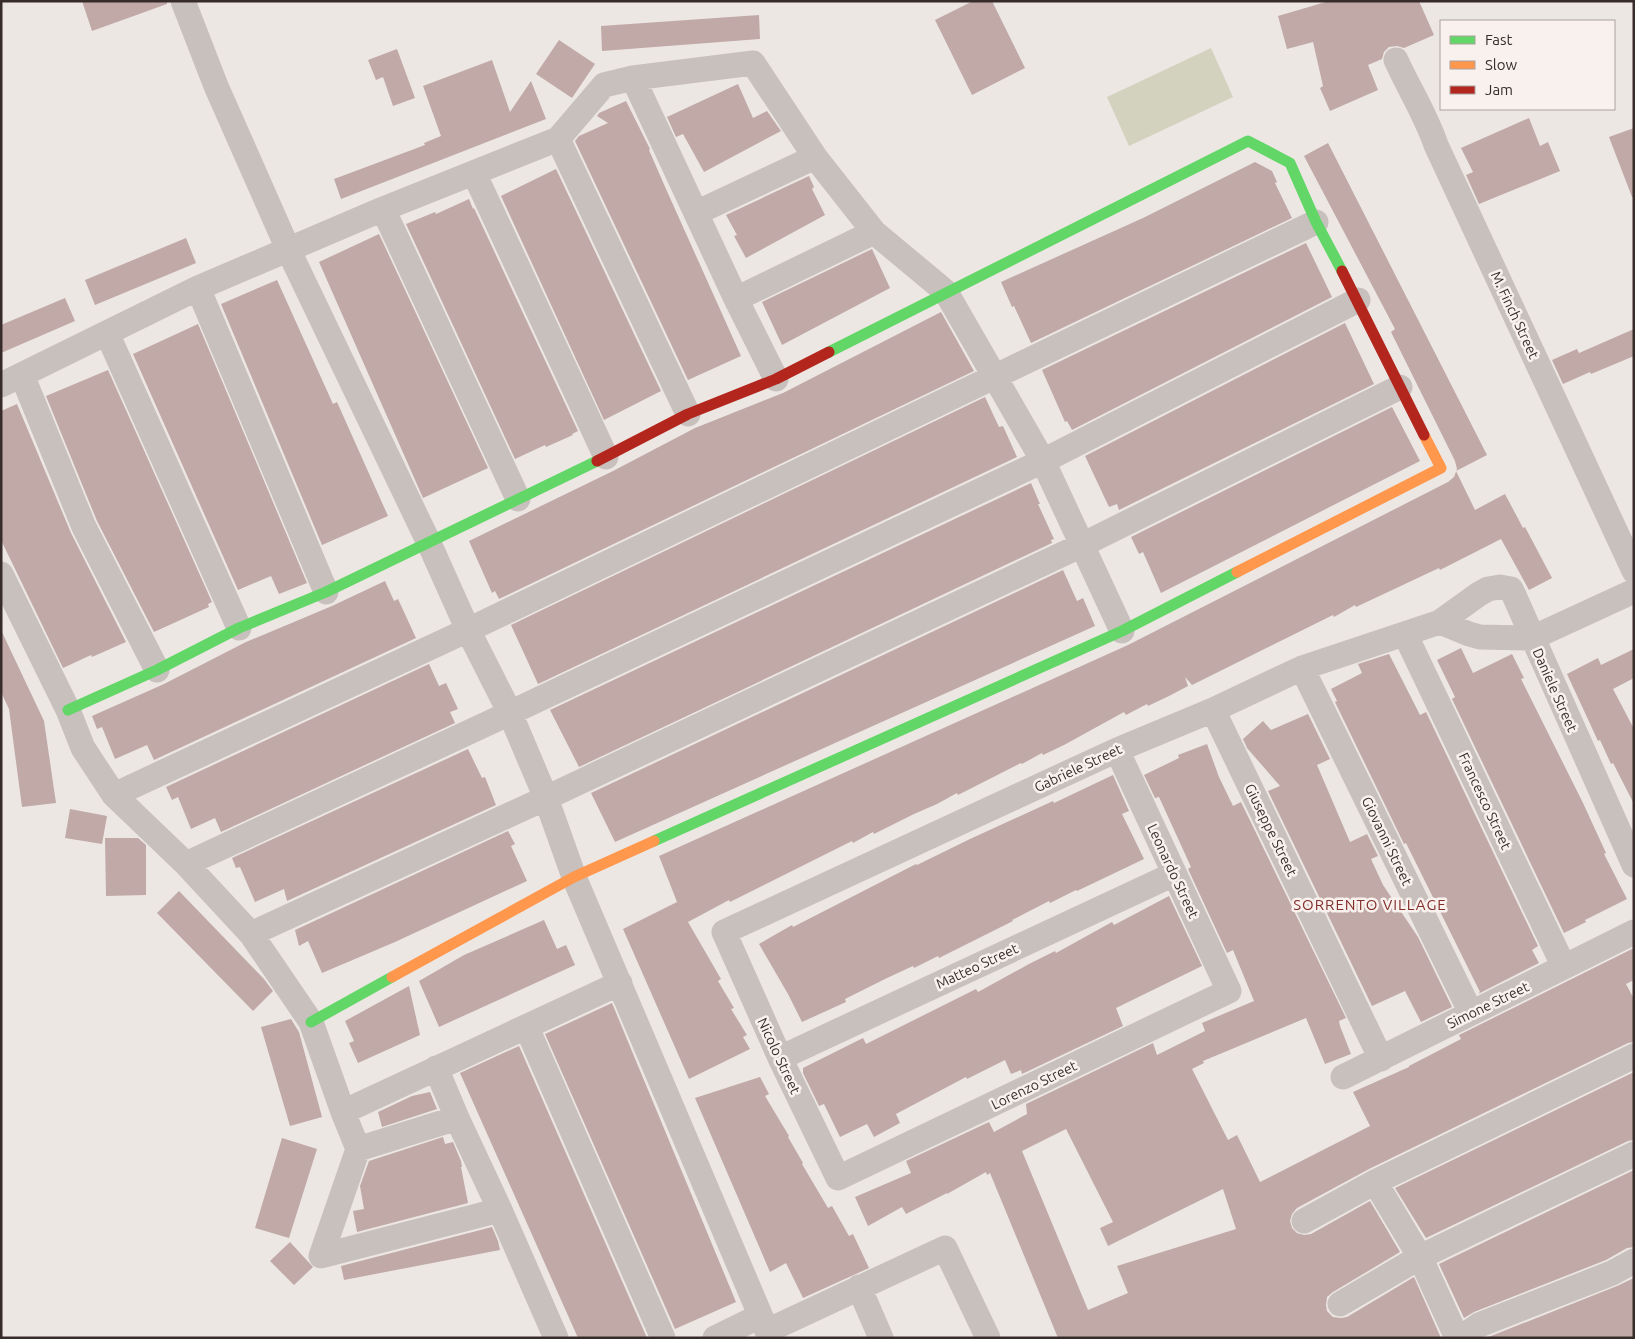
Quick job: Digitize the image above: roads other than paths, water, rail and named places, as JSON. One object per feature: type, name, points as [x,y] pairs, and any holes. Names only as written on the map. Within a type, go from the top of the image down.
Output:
[{"type":"street","points":[[183,1],[216,86],[288,250],[429,543],[468,630],[510,713],[546,798],[574,878],[766,1328]]},
{"type":"street","name":"M. Finch Street","points":[[1396,60],[1428,122],[1436,146],[1634,571]]},
{"type":"street","points":[[157,670],[12,380],[198,288],[383,209],[558,138],[604,85],[633,78],[753,63],[815,157],[874,232],[946,292],[1043,461],[1122,631]]},
{"type":"street","points":[[633,78],[736,299],[776,379]]},
{"type":"street","points":[[558,138],[688,414]]},
{"type":"street","points":[[68,710],[157,670],[239,628],[326,592],[429,543],[606,457],[688,414],[776,379],[1248,141],[1290,163],[1316,222],[1358,300],[1441,468],[1122,631],[574,878],[312,1022]]},
{"type":"street","points":[[696,213],[815,157]]},
{"type":"street","points":[[474,173],[606,457]]},
{"type":"street","points":[[383,209],[518,499]]},
{"type":"street","points":[[114,795],[468,630],[1316,222]]},
{"type":"street","points":[[736,299],[874,232]]},
{"type":"street","points":[[198,288],[326,592]]},
{"type":"street","points":[[186,864],[1043,461],[1358,300]]},
{"type":"street","points":[[106,333],[239,628]]},
{"type":"street","points":[[251,934],[546,798],[1082,545],[1400,387]]},
{"type":"street","points":[[1,574],[68,710],[83,748],[114,795],[186,864],[251,934],[312,1022],[342,1112],[358,1149],[321,1256],[500,1210]]},
{"type":"street","name":"Daniele Street","points":[[1440,622],[1488,589],[1511,589],[1538,635],[1634,865]]},
{"type":"street","points":[[1440,622],[1480,637],[1538,635],[1634,591]]},
{"type":"street","name":"Gabriele Street","points":[[724,932],[1117,750],[1213,710],[1302,668],[1440,622]]},
{"type":"street","name":"Francesco Street","points":[[1406,634],[1564,967]]},
{"type":"street","name":"Giovanni Street","points":[[1302,668],[1471,1013]]},
{"type":"street","name":"Giuseppe Street","points":[[1213,710],[1381,1058]]},
{"type":"street","name":"Leonardo Street","points":[[1117,750],[1229,992]]},
{"type":"street","name":"Matteo Street","points":[[780,1058],[1174,874]]},
{"type":"street","name":"Nicolo Street","points":[[724,932],[780,1058],[838,1178]]},
{"type":"street","name":"Simone Street","points":[[1343,1077],[1634,932]]},
{"type":"street","points":[[342,1112],[527,1028],[620,983]]},
{"type":"street","name":"Lorenzo Street","points":[[838,1178],[1229,992]]},
{"type":"street","points":[[527,1028],[663,1338]]},
{"type":"street","points":[[1304,1221],[1375,1182],[1634,1056]]},
{"type":"street","points":[[436,1068],[556,1338]]},
{"type":"street","points":[[358,1149],[457,1118]]},
{"type":"street","points":[[1340,1304],[1420,1257],[1634,1154]]},
{"type":"street","points":[[1375,1182],[1420,1257],[1458,1338],[1480,1325],[1612,1273],[1634,1261]]},
{"type":"street","points":[[715,1338],[766,1328],[945,1248],[988,1338]]},
{"type":"street","points":[[860,1287],[881,1338]]},
{"type":"district","name":"SORRENTO VILLAGE","points":[[1370,904]]}]
